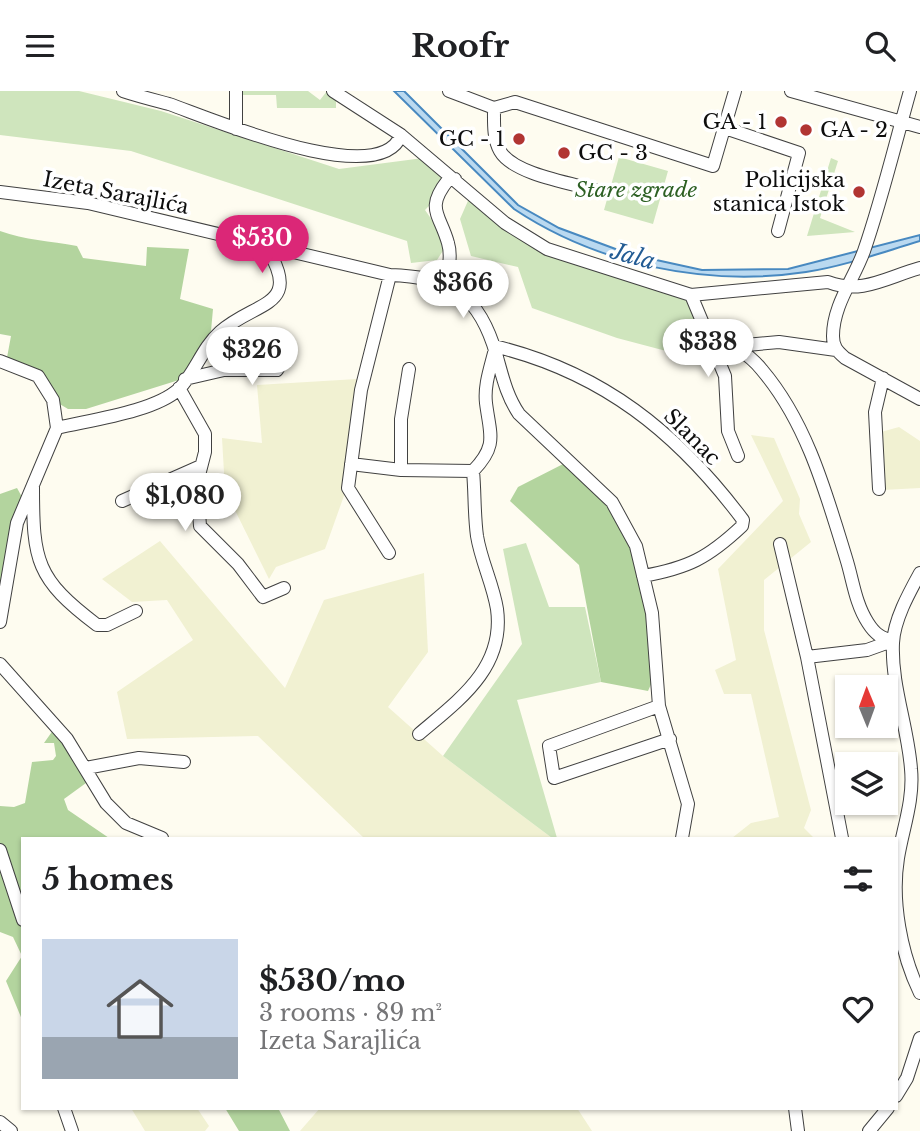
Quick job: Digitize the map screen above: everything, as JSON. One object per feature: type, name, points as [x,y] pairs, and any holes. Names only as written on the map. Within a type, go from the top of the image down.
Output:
[{"type":"street","points":[[123,91],[278,144],[354,155],[387,149],[401,135]]},
{"type":"street","points":[[236,91],[236,129]]},
{"type":"street","points":[[333,91],[401,135],[505,223],[547,249],[691,295],[828,282],[845,289],[863,288],[920,268]]},
{"type":"street","points":[[449,91],[494,108],[515,102],[713,166],[735,91]]},
{"type":"street","points":[[791,91],[920,127]]},
{"type":"street","points":[[835,350],[834,323],[845,289],[856,273],[867,241],[910,91]]},
{"type":"street","points":[[494,108],[494,133],[499,150],[509,162],[595,190]]},
{"type":"street","points":[[726,128],[799,153],[778,232]]},
{"type":"street","points":[[446,283],[450,261],[448,243],[435,214],[435,204],[444,186],[455,179]]},
{"type":"street","name":"Izeta Sarajlića","points":[[0,192],[88,203],[390,275]]},
{"type":"street","points":[[57,428],[161,401],[182,384],[222,330],[268,305],[277,295],[282,286],[280,275],[265,245]]},
{"type":"street","points":[[388,553],[350,495],[351,464],[361,390],[390,275],[423,276],[446,283],[467,296],[475,307],[494,350],[508,397],[519,414],[612,502],[622,515],[636,546],[643,576],[655,633],[659,706],[688,804],[682,837]]},
{"type":"street","name":"Slanac","points":[[691,295],[725,376],[728,431],[738,456]]},
{"type":"street","points":[[705,332],[735,346],[761,368],[784,400],[830,502],[857,601],[869,625],[880,638],[893,641]]},
{"type":"street","points":[[735,346],[779,342],[835,350],[920,399]]},
{"type":"street","points":[[419,734],[471,689],[491,660],[499,635],[496,607],[477,536],[473,471],[487,456],[491,445],[486,390],[494,350]]},
{"type":"street","name":"Slanac","points":[[494,350],[565,369],[624,399],[665,432],[695,462],[743,520],[742,526],[702,560],[675,570],[643,576]]},
{"type":"street","points":[[182,384],[224,370],[277,370],[288,352]]},
{"type":"street","points":[[0,361],[38,376],[54,400],[57,428],[17,523],[0,622]]},
{"type":"street","points":[[401,470],[401,419],[409,369]]},
{"type":"street","points":[[879,489],[875,412],[883,378]]},
{"type":"street","points":[[182,384],[205,434],[205,452],[197,483],[200,526],[238,564],[263,597],[284,588]]},
{"type":"street","points":[[351,464],[401,470],[473,471]]},
{"type":"street","points":[[122,501],[201,466]]},
{"type":"street","points":[[33,483],[33,539],[40,567],[48,579],[97,625],[107,625],[136,611]]},
{"type":"street","points":[[780,544],[807,657],[842,837]]},
{"type":"street","points":[[898,859],[916,772],[893,641],[905,604],[920,573]]},
{"type":"street","points":[[807,657],[867,650],[893,641]]},
{"type":"street","points":[[0,664],[67,739],[106,803],[126,823],[160,837]]},
{"type":"street","points":[[659,706],[549,746],[554,778],[670,739]]},
{"type":"street","points":[[86,768],[139,758],[184,762]]},
{"type":"street","points":[[0,851],[21,914]]},
{"type":"street","points":[[898,901],[901,937],[920,993]]},
{"type":"street","points":[[898,1093],[908,1078],[919,1046]]},
{"type":"street","points":[[65,1110],[72,1131]]},
{"type":"street","points":[[795,1110],[798,1131]]},
{"type":"street","points":[[869,1131],[886,1110]]},
{"type":"street","points":[[0,1122],[11,1131]]},
{"type":"green space","points":[[0,91],[79,91],[161,111],[339,169],[431,157],[455,179],[425,210],[448,243],[437,260],[411,263],[407,241],[131,151],[0,135]]},
{"type":"green space","points":[[239,91],[308,91],[320,100],[327,91],[336,97],[336,108],[277,108],[276,95],[240,95]]},
{"type":"green space","name":"Stare zgrade","points":[[619,157],[668,171],[653,224],[604,210]]},
{"type":"green space","points":[[831,158],[838,161],[820,218],[855,232],[807,236]]},
{"type":"green space","points":[[471,194],[553,254],[694,303],[714,355],[704,361],[617,338],[532,308],[518,267],[471,256],[460,219]]},
{"type":"green space","points":[[0,231],[77,246],[83,258],[146,266],[147,247],[189,249],[180,299],[213,309],[211,331],[179,380],[86,409],[68,409],[53,400],[38,376],[6,363],[11,336],[0,334]]},
{"type":"green space","points":[[357,379],[356,462],[325,549],[276,567],[269,579],[225,490],[222,438],[262,443],[257,385]]},
{"type":"green space","points":[[899,427],[920,441],[920,488],[883,490],[881,432]]},
{"type":"green space","points":[[751,435],[774,438],[800,499],[799,514],[811,542],[764,580],[764,630],[811,810],[804,828],[813,837],[733,837],[751,823],[779,817],[751,694],[724,694],[715,670],[736,660],[718,569],[783,501]]},
{"type":"green space","points":[[569,461],[612,502],[643,576],[652,682],[648,691],[601,682],[579,565],[510,501],[518,487]]},
{"type":"green space","points":[[17,488],[22,497],[0,622],[0,494]]},
{"type":"green space","points":[[160,541],[285,688],[324,600],[424,573],[428,652],[388,707],[443,756],[551,837],[363,837],[258,736],[127,739],[117,692],[193,640],[167,600],[132,602],[102,579]]},
{"type":"green space","points":[[526,543],[549,607],[585,607],[601,682],[517,700],[557,837],[551,837],[443,756],[522,644],[503,549]]},
{"type":"green space","points":[[56,726],[97,787],[86,783],[64,799],[68,810],[108,837],[21,837],[21,954],[13,937],[0,932],[0,806],[14,807],[25,803],[32,762],[53,760],[56,756],[54,743],[44,743]]},
{"type":"green space","points":[[21,958],[21,1017],[6,981]]},
{"type":"green space","points":[[132,1110],[198,1110],[209,1126],[205,1131],[145,1131]]},
{"type":"green space","points":[[226,1110],[279,1110],[290,1131],[239,1131]]},
{"type":"green space","points":[[318,1110],[578,1110],[592,1131],[300,1131]]},
{"type":"water","name":"Jala","points":[[394,91],[404,91],[518,205],[559,228],[629,254],[702,270],[788,269],[920,235],[920,241],[835,266],[768,276],[692,273],[617,257],[581,245],[514,209]]},
{"type":"place","name":"GA - 1","points":[[781,122]]},
{"type":"place","name":"GA - 2","points":[[806,130]]},
{"type":"place","name":"GC - 1","points":[[519,139]]},
{"type":"place","name":"GC - 3","points":[[564,153]]},
{"type":"place","name":"Policijska stanica Istok","points":[[859,192]]}]
